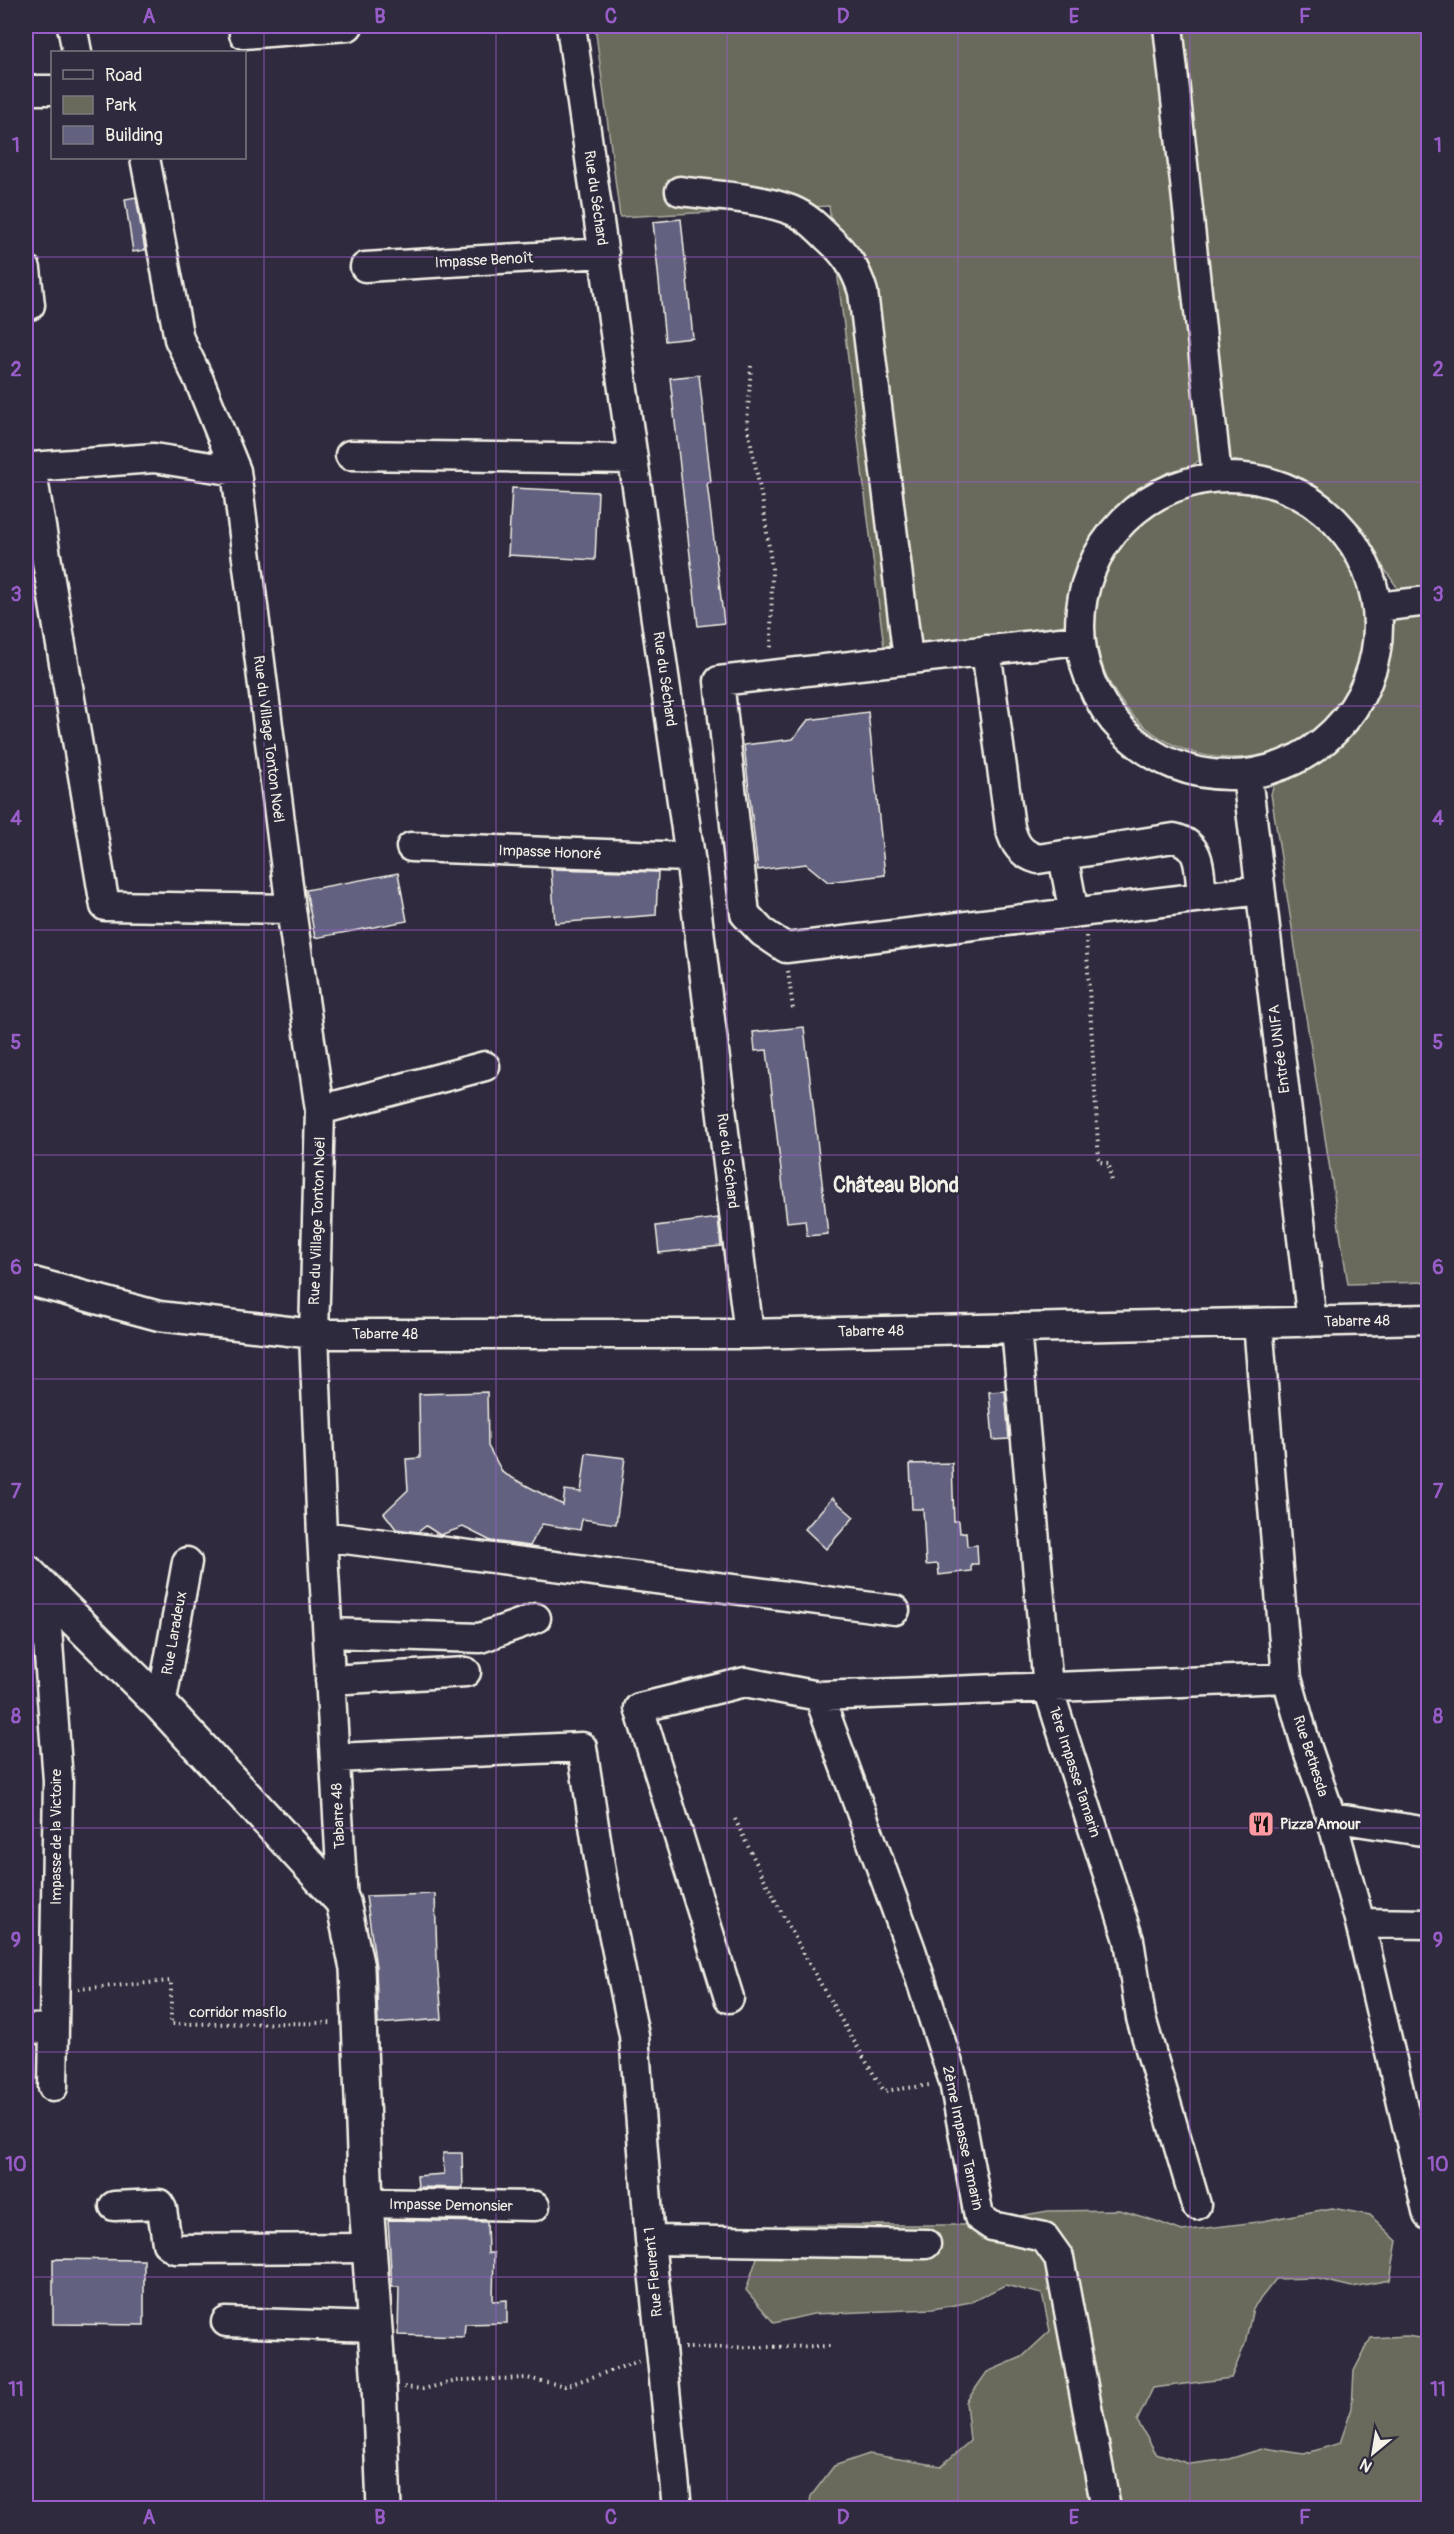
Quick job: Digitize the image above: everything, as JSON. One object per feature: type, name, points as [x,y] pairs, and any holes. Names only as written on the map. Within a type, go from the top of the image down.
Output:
[{"type":"main road","points":[[35,1579],[161,1705],[343,1902],[357,1968],[366,2203],[380,2385],[384,2508]]},
{"type":"street","points":[[72,26],[77,51]]},
{"type":"street","points":[[244,34],[348,26]]},
{"type":"street","name":"Rue du Séchard","points":[[571,26],[690,857],[749,1334]]},
{"type":"street","points":[[1168,26],[1217,476]]},
{"type":"street","points":[[26,90],[51,90]]},
{"type":"street","name":"Rue du Village Tonton Noël","points":[[145,159],[179,339],[199,380],[236,471],[291,909],[320,1110],[314,1334]]},
{"type":"street","points":[[680,191],[764,203],[791,210],[810,221],[846,254],[857,272],[863,292],[908,659]]},
{"type":"street","name":"Impasse Benoît","points":[[365,267],[604,253]]},
{"type":"street","points":[[26,269],[30,305]]},
{"type":"street","points":[[350,455],[633,459]]},
{"type":"street","points":[[236,471],[154,458],[31,467],[105,906],[291,909]]},
{"type":"street","points":[[1217,476],[1262,480],[1305,497],[1340,525],[1365,563],[1378,607],[1377,654],[1361,699],[1332,736],[1293,763],[1247,776],[1199,774],[1154,756],[1116,726],[1091,686],[1078,640],[1081,592],[1099,548],[1130,512],[1170,487],[1217,476]]},
{"type":"street","points":[[1378,607],[1428,601]]},
{"type":"street","points":[[1078,640],[719,681],[745,914],[762,932],[786,948],[1260,890]]},
{"type":"street","points":[[986,650],[1013,839],[1020,850],[1038,859],[1174,838],[1185,840],[1196,853],[1202,897]]},
{"type":"street","name":"Entrée UNIFA","points":[[1247,776],[1312,1322]]},
{"type":"street","name":"Impasse Honoré","points":[[411,847],[690,857]]},
{"type":"street","points":[[1063,856],[1080,912]]},
{"type":"street","points":[[320,1110],[485,1066]]},
{"type":"street","name":"Tabarre 48","points":[[26,1280],[159,1316],[314,1334],[749,1334],[1428,1319]]},
{"type":"street","name":"Rue Bethesda","points":[[1258,1323],[1287,1678],[1306,1745],[1331,1817],[1360,1923],[1428,2215]]},
{"type":"street","name":"1ère Impasse Tamarin","points":[[1016,1328],[1048,1688],[1129,1940],[1141,2018],[1196,2205]]},
{"type":"street","name":"Tabarre 48","points":[[314,1334],[322,1536],[343,1902]]},
{"type":"street","points":[[322,1536],[895,1611]]},
{"type":"street","name":"Rue Laradeux","points":[[161,1705],[186,1562]]},
{"type":"street","name":"Impasse de la Victoire","points":[[35,1579],[58,1781],[54,1991],[39,2029],[53,2087]]},
{"type":"street","points":[[328,1633],[480,1638],[536,1618]]},
{"type":"street","points":[[330,1680],[466,1672]]},
{"type":"street","points":[[729,1998],[639,1708],[745,1682],[819,1696],[1287,1678]]},
{"type":"street","name":"2ème Impasse Tamarin","points":[[819,1696],[911,1950],[954,2082],[979,2217],[992,2226],[1044,2237],[1059,2258],[1106,2508]]},
{"type":"street","name":"Rue Fleurent 1","points":[[335,1758],[582,1747],[602,1878],[634,2035],[650,2240],[677,2508]]},
{"type":"street","points":[[1331,1817],[1428,1832]]},
{"type":"street","points":[[1360,1923],[1428,1924]]},
{"type":"street","name":"Impasse Demonsier","points":[[366,2203],[535,2206]]},
{"type":"street","points":[[114,2206],[159,2204],[162,2209],[167,2243],[175,2249],[369,2248]]},
{"type":"street","points":[[650,2240],[926,2244]]},
{"type":"street","points":[[226,2322],[375,2327]]},
{"type":"path","points":[[751,366],[747,423],[763,504],[772,569],[771,675]]},
{"type":"path","points":[[1080,912],[1099,1162],[1109,1163],[1111,1184]]},
{"type":"path","points":[[786,948],[793,1009]]},
{"type":"path","points":[[735,1819],[773,1899],[836,2013],[884,2091],[954,2082]]},
{"type":"path","name":"corridor masflo","points":[[54,1991],[171,1981],[171,2024],[358,2023]]},
{"type":"path","points":[[380,2385],[423,2389],[461,2380],[527,2378],[565,2385],[690,2346],[834,2346]]},
{"type":"green space","points":[[595,26],[1157,26],[1203,458],[1140,501],[1091,554],[1065,626],[884,647],[829,206],[620,217]]},
{"type":"green space","points":[[1174,26],[1428,26],[1428,593],[1403,596],[1350,519],[1292,475],[1221,457]]},
{"type":"green space","points":[[1219,484],[1245,484],[1272,490],[1297,500],[1329,524],[1346,545],[1359,569],[1367,594],[1369,621],[1367,648],[1359,673],[1346,697],[1329,718],[1308,735],[1284,748],[1259,756],[1219,758],[1192,752],[1167,742],[1145,727],[1126,708],[1111,686],[1101,661],[1095,634],[1095,608],[1101,581],[1111,556],[1126,534],[1145,515],[1167,500],[1192,490]]},
{"type":"green space","points":[[1428,609],[1428,1282],[1348,1284],[1271,794],[1277,775],[1290,762],[1334,744],[1365,698],[1379,665],[1383,637],[1390,622],[1409,611]]},
{"type":"green space","points":[[1332,2208],[1370,2215],[1397,2241],[1390,2280],[1352,2287],[1314,2278],[1276,2279],[1253,2308],[1245,2344],[1231,2378],[1153,2388],[1137,2421],[1156,2453],[1190,2464],[1229,2459],[1265,2448],[1304,2454],[1340,2443],[1352,2408],[1354,2371],[1371,2338],[1406,2336],[1428,2339],[1428,2508],[809,2508],[811,2496],[834,2466],[869,2454],[941,2466],[970,2441],[966,2402],[987,2372],[1022,2357],[1050,2331],[1042,2294],[1005,2285],[971,2302],[933,2309],[813,2314],[774,2323],[746,2290],[763,2240],[787,2225],[967,2225],[1048,2211],[1120,2210],[1182,2231],[1257,2222]]},
{"type":"building","points":[[136,197],[145,250],[133,252],[125,199]]},
{"type":"building","points":[[681,219],[693,338],[665,341],[653,222]]},
{"type":"building","points":[[699,375],[711,482],[707,483],[724,623],[698,626],[670,378]]},
{"type":"building","points":[[512,488],[598,492],[595,560],[508,555]]},
{"type":"building","points":[[868,712],[885,875],[828,882],[806,864],[758,870],[744,745],[793,739],[808,720]]},
{"type":"building","points":[[551,869],[658,872],[656,915],[555,923]]},
{"type":"building","points":[[398,873],[407,921],[315,938],[306,890]]},
{"type":"building","points":[[804,1027],[828,1234],[807,1236],[805,1220],[787,1222],[767,1050],[755,1051],[753,1032]]},
{"type":"building","points":[[718,1218],[721,1246],[659,1253],[656,1226]]},
{"type":"building","points":[[1005,1391],[1009,1439],[993,1440],[989,1392]]},
{"type":"building","points":[[487,1392],[488,1446],[503,1473],[563,1505],[565,1490],[581,1492],[586,1453],[625,1458],[616,1524],[582,1519],[580,1530],[542,1524],[530,1546],[491,1541],[463,1527],[440,1535],[426,1526],[418,1532],[396,1529],[384,1513],[408,1490],[406,1459],[420,1458],[419,1394]]},
{"type":"building","points":[[952,1463],[954,1521],[959,1521],[960,1533],[966,1532],[967,1546],[977,1545],[978,1564],[971,1564],[971,1571],[939,1575],[938,1564],[926,1565],[923,1509],[912,1509],[910,1464]]},
{"type":"building","points":[[832,1498],[854,1517],[826,1549],[805,1529]]},
{"type":"building","points":[[435,1894],[442,2019],[378,2024],[376,1967],[366,1896]]},
{"type":"building","points":[[443,2153],[462,2153],[463,2188],[418,2187],[417,2176],[444,2174]]},
{"type":"building","points":[[388,2220],[487,2222],[488,2253],[494,2253],[493,2301],[507,2300],[507,2323],[465,2324],[464,2337],[398,2335],[399,2287],[392,2287]]},
{"type":"building","points":[[53,2259],[144,2260],[144,2325],[53,2324]]},
{"type":"place","name":"Pizza Amour","points":[[1261,1824]]},
{"type":"district","name":"Château Blond","points":[[896,1185]]}]
